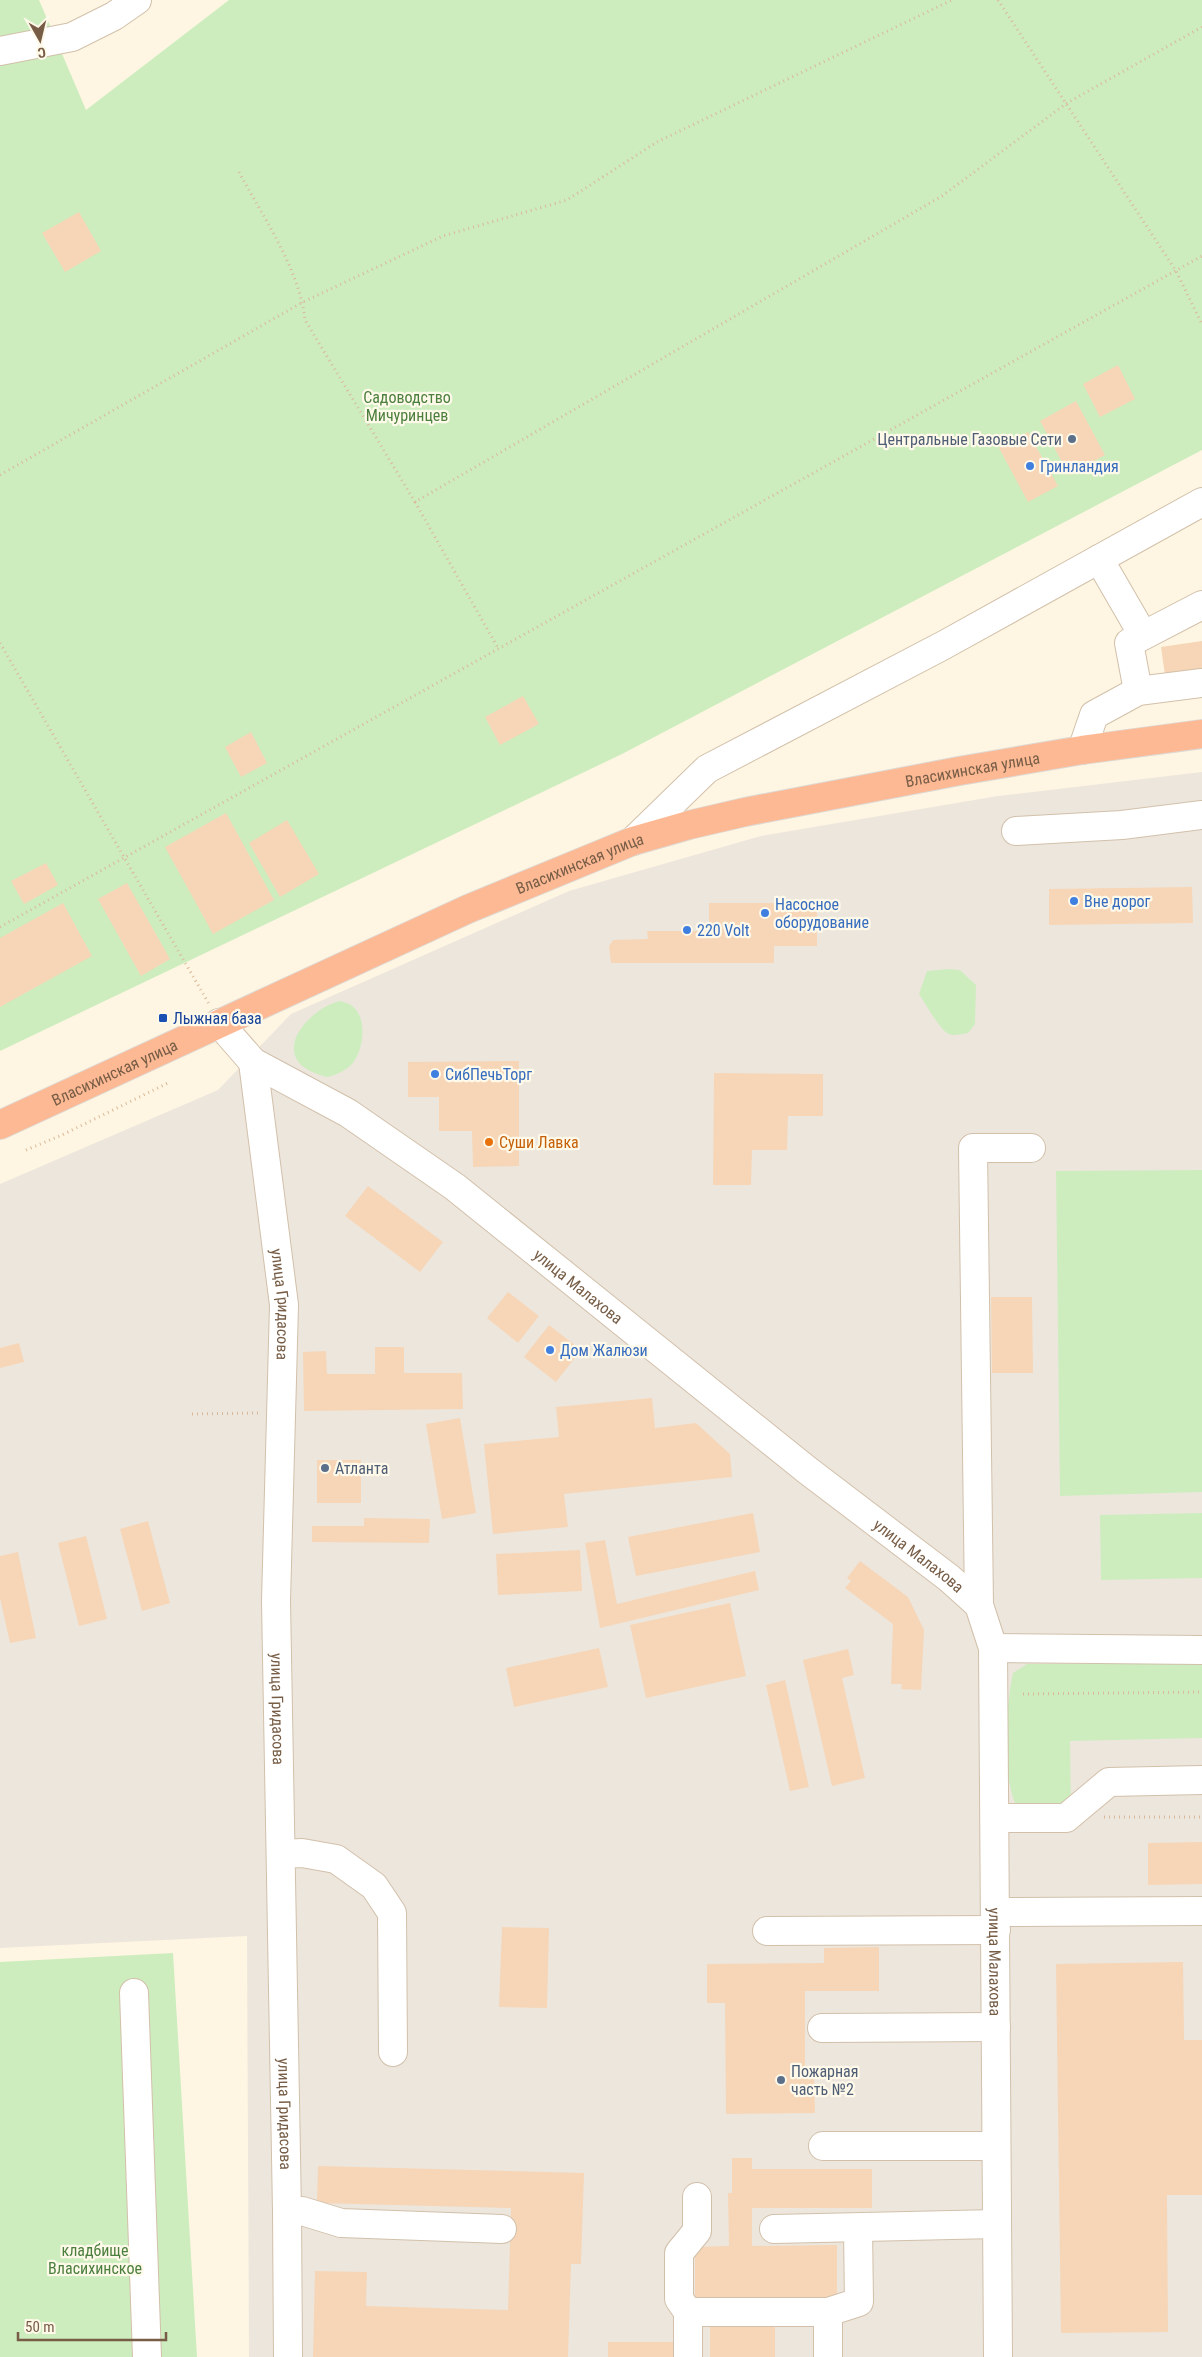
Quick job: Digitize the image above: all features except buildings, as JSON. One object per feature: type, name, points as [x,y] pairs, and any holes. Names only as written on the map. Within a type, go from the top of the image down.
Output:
[{"type":"highway","name":"Власихинская улица","points":[[0,1125],[468,909],[633,841],[745,812],[959,771],[1082,750],[1202,734]]},
{"type":"street","points":[[0,51],[72,37],[114,16],[138,0]]},
{"type":"street","points":[[633,841],[707,769],[944,645],[1202,502]]},
{"type":"street","points":[[1099,559],[1143,635]]},
{"type":"street","points":[[1138,691],[1129,643],[1202,605]]},
{"type":"street","points":[[1082,750],[1094,715],[1138,691],[1202,683]]},
{"type":"street","points":[[1016,831],[1122,825],[1202,815]]},
{"type":"street","points":[[219,1023],[253,1062]]},
{"type":"street","name":"улица Гридасова","points":[[253,1062],[284,1305],[276,1601],[288,2357]]},
{"type":"street","name":"улица Малахова","points":[[253,1062],[348,1113],[455,1187],[807,1470],[949,1578],[978,1605],[993,1648],[996,1818],[996,2224],[998,2357]]},
{"type":"street","points":[[978,1605],[973,1148],[1031,1148]]},
{"type":"street","points":[[993,1648],[1202,1650]]},
{"type":"street","points":[[996,1818],[1066,1818],[1109,1782],[1202,1780]]},
{"type":"street","points":[[281,1854],[302,1853],[336,1859],[374,1886],[392,1913],[393,2052]]},
{"type":"street","points":[[766,1931],[1202,1911]]},
{"type":"street","points":[[134,1993],[147,2357]]},
{"type":"street","points":[[822,2028],[996,2027]]},
{"type":"street","points":[[823,2146],[996,2146]]},
{"type":"street","points":[[688,2357],[688,2312],[679,2299],[678,2253],[697,2231],[697,2197]]},
{"type":"street","points":[[287,2211],[302,2211],[341,2223],[502,2229]]},
{"type":"street","points":[[774,2229],[996,2224]]},
{"type":"street","points":[[688,2312],[828,2312],[859,2302],[858,2228]]},
{"type":"street","points":[[828,2312],[828,2357]]},
{"type":"path","points":[[0,475],[304,302],[443,236],[567,200],[657,142],[952,0]]},
{"type":"path","points":[[998,0],[1176,271],[1202,324]]},
{"type":"path","points":[[414,502],[942,196],[1067,103],[1202,27]]},
{"type":"path","points":[[239,172],[297,281],[304,302],[305,320],[414,502],[498,648]]},
{"type":"path","points":[[0,927],[1202,256]]},
{"type":"path","points":[[0,643],[219,1023]]},
{"type":"path","points":[[26,1150],[62,1135],[170,1082]]},
{"type":"path","points":[[192,1414],[281,1412]]},
{"type":"path","points":[[1024,1694],[1202,1692]]},
{"type":"path","points":[[1066,1818],[1202,1817]]},
{"type":"shaded area","points":[[1202,772],[1202,2357],[249,2357],[247,1936],[0,1948],[0,1184],[218,1090],[291,1014],[569,891],[761,836],[998,796]]},
{"type":"green space","name":"Садоводство Мичуринцев","points":[[0,0],[39,0],[86,110],[229,0],[1202,0],[1202,450],[622,754],[0,1051]]},
{"type":"green space","points":[[960,970],[976,985],[975,1024],[968,1033],[954,1035],[944,1031],[919,994],[927,971]]},
{"type":"green space","points":[[340,1001],[351,1005],[360,1017],[362,1041],[357,1057],[350,1066],[341,1072],[326,1077],[310,1071],[301,1065],[295,1056],[294,1046],[297,1036],[311,1017],[330,1004]]},
{"type":"green space","points":[[1202,1170],[1202,1492],[1060,1496],[1056,1171]]},
{"type":"green space","points":[[1202,1513],[1202,1578],[1101,1580],[1100,1515]]},
{"type":"green space","points":[[1027,1664],[1202,1664],[1202,1738],[1070,1741],[1071,1808],[1018,1808],[1009,1781],[1007,1762],[1008,1703],[1013,1673]]},
{"type":"green space","name":"кладбище Власихинское","points":[[173,1953],[197,2357],[0,2357],[0,1962]]},
{"type":"place","name":"Центральные Газовые Сети","points":[[1072,439]]},
{"type":"place","name":"Гринландия","points":[[1030,466]]},
{"type":"place","name":"Вне дорог","points":[[1074,901]]},
{"type":"place","name":"Насосное оборудование","points":[[765,913]]},
{"type":"place","name":"220 Volt","points":[[687,930]]},
{"type":"place","name":"Лыжная база","points":[[163,1018]]},
{"type":"place","name":"СибПечьТорг","points":[[435,1074]]},
{"type":"place","name":"Суши Лавка","points":[[489,1142]]},
{"type":"place","name":"Дом Жалюзи","points":[[550,1350]]},
{"type":"place","name":"Атланта","points":[[325,1468]]},
{"type":"place","name":"Пожарная часть №2","points":[[781,2080]]}]
